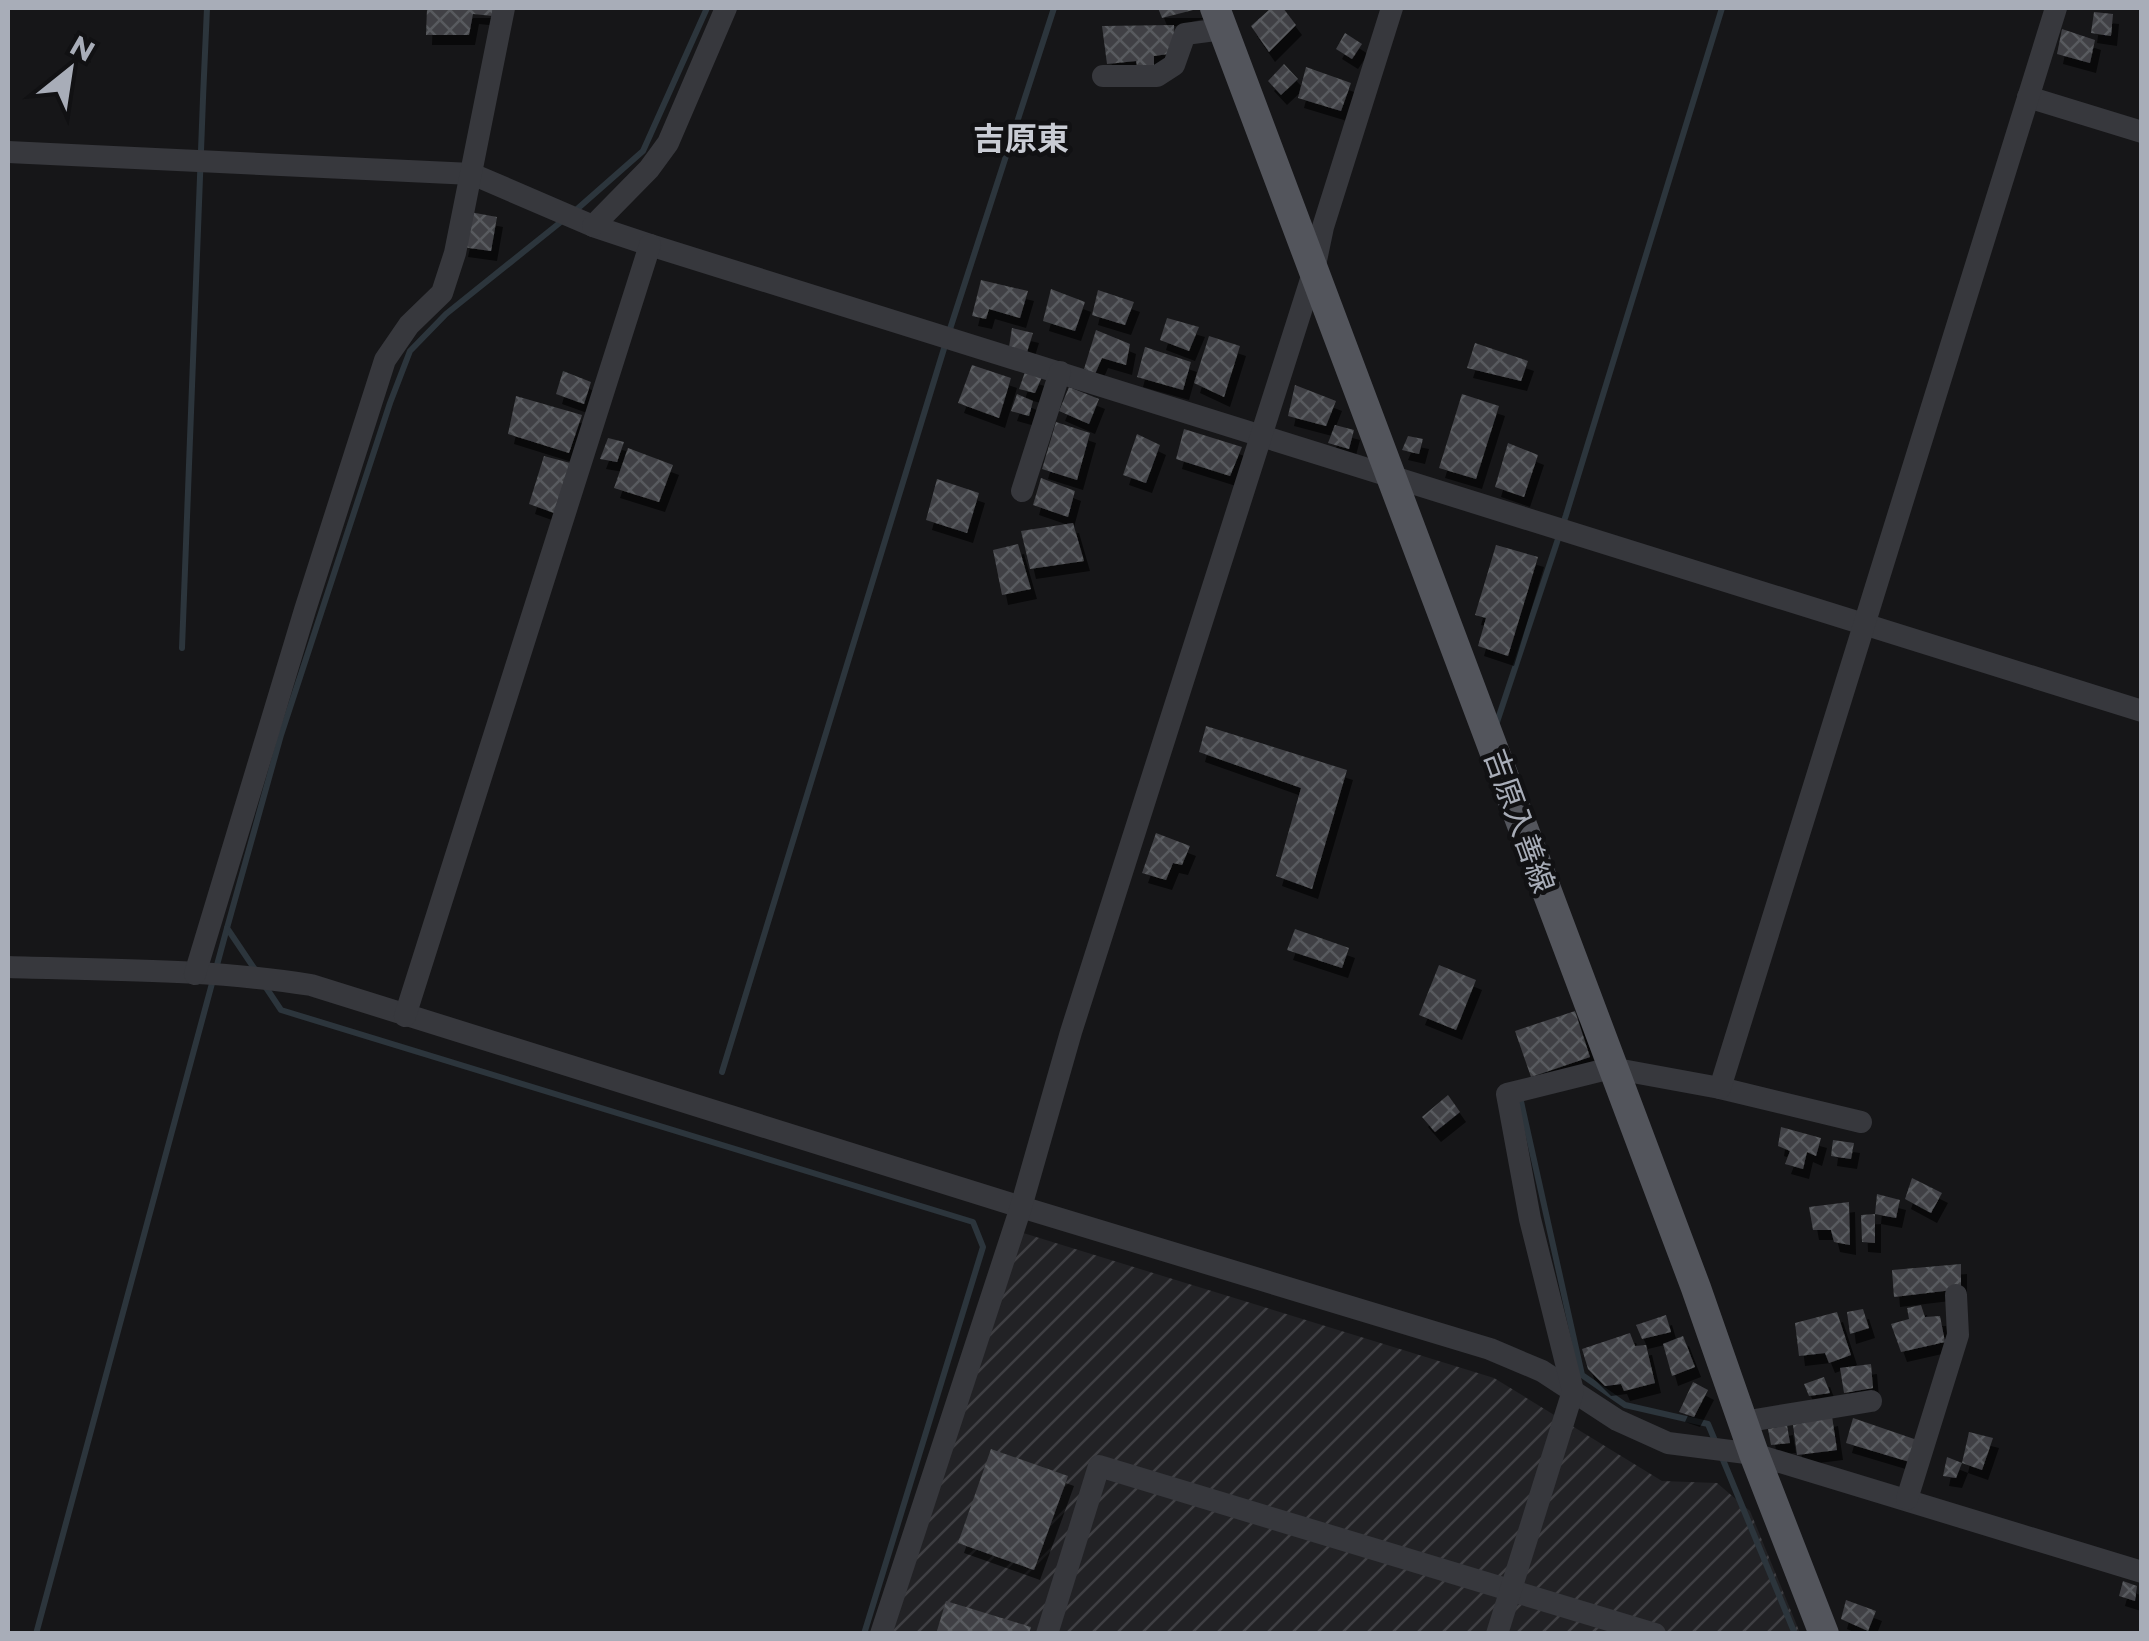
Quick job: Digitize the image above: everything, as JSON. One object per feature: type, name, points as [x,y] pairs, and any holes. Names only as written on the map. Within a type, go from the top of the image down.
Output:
[{"type":"main road","name":"吉原入善線","points":[[1220,18],[1824,1634]]},
{"type":"street","points":[[196,974],[385,360],[409,325],[442,293],[472,174],[504,8]]},
{"type":"street","points":[[592,226],[668,143],[726,8]]},
{"type":"street","points":[[881,1634],[1021,1207],[1077,1013],[1314,270],[1323,227],[1392,8]]},
{"type":"street","points":[[1720,1088],[2056,8]]},
{"type":"street","points":[[1104,76],[1157,76],[1174,65],[1185,34],[1220,18]]},
{"type":"street","points":[[2028,97],[2142,132]]},
{"type":"street","points":[[8,152],[472,174],[592,226],[650,245],[2142,711]]},
{"type":"street","points":[[404,1016],[650,245]]},
{"type":"street","points":[[1022,492],[1060,372]]},
{"type":"street","points":[[8,967],[270,978],[311,986],[1490,1348],[1542,1371],[1617,1420],[1668,1444],[1754,1454],[2142,1572]]},
{"type":"street","points":[[1497,1634],[1573,1391],[1530,1219],[1507,1094],[1612,1068],[1720,1088],[1861,1122]]},
{"type":"street","points":[[1907,1499],[1958,1335],[1956,1295]]},
{"type":"street","points":[[1743,1422],[1871,1401]]},
{"type":"street","points":[[1047,1634],[1099,1466],[1655,1634]]},
{"type":"shaded area","points":[[1020,1232],[1494,1378],[1662,1481],[1717,1483],[1750,1511],[1800,1633],[889,1634]]},
{"type":"building","points":[[427,8],[494,8],[493,16],[473,14],[469,35],[426,35]]},
{"type":"building","points":[[1158,8],[1197,8],[1197,9],[1162,18]]},
{"type":"building","points":[[1271,8],[1283,8],[1296,25],[1269,52],[1251,26]]},
{"type":"building","points":[[2094,12],[2113,14],[2111,36],[2091,33]]},
{"type":"building","points":[[1174,25],[1175,53],[1154,56],[1154,67],[1138,70],[1136,61],[1107,64],[1102,26]]},
{"type":"building","points":[[2062,29],[2095,40],[2090,63],[2057,54]]},
{"type":"building","points":[[1345,33],[1362,44],[1352,59],[1336,49]]},
{"type":"building","points":[[1284,64],[1298,79],[1281,95],[1268,81]]},
{"type":"building","points":[[1306,67],[1351,83],[1341,111],[1298,98]]},
{"type":"building","points":[[470,212],[497,217],[491,251],[462,247]]},
{"type":"building","points":[[981,280],[1028,291],[1020,318],[989,309],[986,319],[972,316]]},
{"type":"building","points":[[1051,289],[1085,302],[1075,331],[1043,321]]},
{"type":"building","points":[[1098,290],[1134,302],[1125,325],[1092,315]]},
{"type":"building","points":[[1167,318],[1199,327],[1189,351],[1160,340]]},
{"type":"building","points":[[1012,328],[1033,333],[1027,352],[1009,347]]},
{"type":"building","points":[[1096,330],[1130,344],[1126,365],[1102,358],[1095,374],[1084,369]]},
{"type":"building","points":[[1209,336],[1240,346],[1224,397],[1194,383]]},
{"type":"building","points":[[1475,343],[1528,361],[1521,381],[1467,368]]},
{"type":"building","points":[[1145,347],[1191,362],[1183,390],[1137,377]]},
{"type":"building","points":[[972,365],[1011,378],[999,418],[958,403]]},
{"type":"building","points":[[563,371],[591,382],[584,404],[556,394]]},
{"type":"building","points":[[1025,372],[1042,377],[1035,393],[1019,389]]},
{"type":"building","points":[[1295,385],[1336,401],[1326,426],[1288,416]]},
{"type":"building","points":[[1069,387],[1099,399],[1089,424],[1059,411]]},
{"type":"building","points":[[1017,394],[1033,401],[1029,416],[1011,411]]},
{"type":"building","points":[[1462,394],[1499,406],[1476,479],[1439,468]]},
{"type":"building","points":[[516,396],[582,415],[569,453],[508,434]]},
{"type":"building","points":[[1056,422],[1090,433],[1077,480],[1042,469]]},
{"type":"building","points":[[1335,425],[1354,430],[1349,449],[1328,443]]},
{"type":"building","points":[[1184,429],[1242,447],[1230,476],[1176,459]]},
{"type":"building","points":[[1137,434],[1160,445],[1146,483],[1123,475]]},
{"type":"building","points":[[1408,436],[1423,439],[1419,454],[1402,450]]},
{"type":"building","points":[[608,438],[624,442],[617,462],[600,459]]},
{"type":"building","points":[[1508,443],[1538,455],[1524,497],[1495,487]]},
{"type":"building","points":[[628,448],[673,465],[659,502],[614,488]]},
{"type":"building","points":[[544,456],[574,464],[557,514],[529,504]]},
{"type":"building","points":[[1041,478],[1075,491],[1068,517],[1033,505]]},
{"type":"building","points":[[937,479],[979,493],[967,533],[926,520]]},
{"type":"building","points":[[1073,523],[1084,561],[1030,569],[1021,531]]},
{"type":"building","points":[[1018,544],[1031,589],[1002,595],[993,550]]},
{"type":"building","points":[[1496,545],[1538,557],[1508,656],[1478,646],[1486,618],[1475,615]]},
{"type":"building","points":[[1206,726],[1347,770],[1312,889],[1276,876],[1301,788],[1199,752]]},
{"type":"building","points":[[1156,833],[1190,846],[1182,865],[1173,863],[1166,880],[1142,873]]},
{"type":"building","points":[[1295,929],[1349,948],[1342,968],[1287,950]]},
{"type":"building","points":[[1439,965],[1476,980],[1456,1030],[1419,1015]]},
{"type":"building","points":[[1575,1011],[1590,1057],[1531,1077],[1515,1031]]},
{"type":"building","points":[[1448,1095],[1460,1112],[1435,1132],[1422,1117]]},
{"type":"building","points":[[1781,1127],[1821,1138],[1816,1156],[1807,1152],[1803,1169],[1785,1164],[1790,1151],[1778,1146]]},
{"type":"building","points":[[1833,1140],[1854,1143],[1851,1159],[1831,1156]]},
{"type":"building","points":[[1912,1178],[1942,1193],[1931,1213],[1905,1199]]},
{"type":"building","points":[[1877,1194],[1900,1200],[1896,1218],[1875,1214]]},
{"type":"building","points":[[1849,1202],[1850,1245],[1834,1242],[1831,1230],[1813,1230],[1809,1207]]},
{"type":"building","points":[[1875,1214],[1875,1243],[1862,1242],[1861,1215]]},
{"type":"building","points":[[1961,1264],[1961,1289],[1894,1297],[1892,1270]]},
{"type":"building","points":[[1921,1305],[1925,1317],[1940,1316],[1945,1342],[1901,1352],[1891,1324],[1909,1319],[1907,1308]]},
{"type":"building","points":[[1863,1309],[1869,1328],[1850,1334],[1847,1312]]},
{"type":"building","points":[[1837,1312],[1851,1355],[1829,1363],[1825,1353],[1799,1356],[1795,1323]]},
{"type":"building","points":[[1666,1315],[1671,1332],[1642,1339],[1636,1325]]},
{"type":"building","points":[[1630,1333],[1635,1346],[1646,1345],[1655,1383],[1624,1391],[1621,1384],[1605,1386],[1588,1369],[1582,1349]]},
{"type":"building","points":[[1683,1336],[1695,1367],[1672,1376],[1663,1344]]},
{"type":"building","points":[[1871,1364],[1873,1388],[1844,1393],[1840,1368]]},
{"type":"building","points":[[1824,1377],[1830,1393],[1809,1396],[1804,1384]]},
{"type":"building","points":[[1693,1382],[1708,1390],[1694,1417],[1679,1412]]},
{"type":"building","points":[[1832,1416],[1837,1450],[1797,1455],[1793,1425]]},
{"type":"building","points":[[1853,1418],[1920,1441],[1913,1463],[1846,1443]]},
{"type":"building","points":[[1787,1425],[1790,1443],[1771,1445],[1768,1429]]},
{"type":"building","points":[[1969,1432],[1993,1438],[1982,1470],[1962,1463]]},
{"type":"building","points":[[991,1449],[1068,1476],[1034,1570],[958,1543]]},
{"type":"building","points":[[1947,1457],[1962,1463],[1956,1478],[1943,1476]]},
{"type":"building","points":[[2123,1581],[2137,1586],[2135,1601],[2119,1596]]},
{"type":"building","points":[[1846,1600],[1876,1611],[1868,1631],[1841,1619]]},
{"type":"building","points":[[946,1601],[1031,1627],[1029,1634],[936,1634]]},
{"type":"waterway","points":[[182,648],[207,8]]},
{"type":"waterway","points":[[576,210],[643,151],[707,8]]},
{"type":"waterway","points":[[722,1072],[950,329],[1054,8]]},
{"type":"waterway","points":[[1496,725],[1566,515],[1722,8]]},
{"type":"waterway","points":[[256,971],[227,928],[281,735],[410,351],[446,314],[562,221]]},
{"type":"waterway","points":[[36,1634],[227,928]]},
{"type":"waterway","points":[[265,986],[281,1010],[973,1222],[983,1247],[864,1634]]},
{"type":"waterway","points":[[1520,1097],[1582,1375],[1625,1405],[1708,1424],[1716,1443]]},
{"type":"waterway","points":[[1721,1455],[1795,1634]]},
{"type":"district","name":"吉原東","points":[[1021,139]]}]
